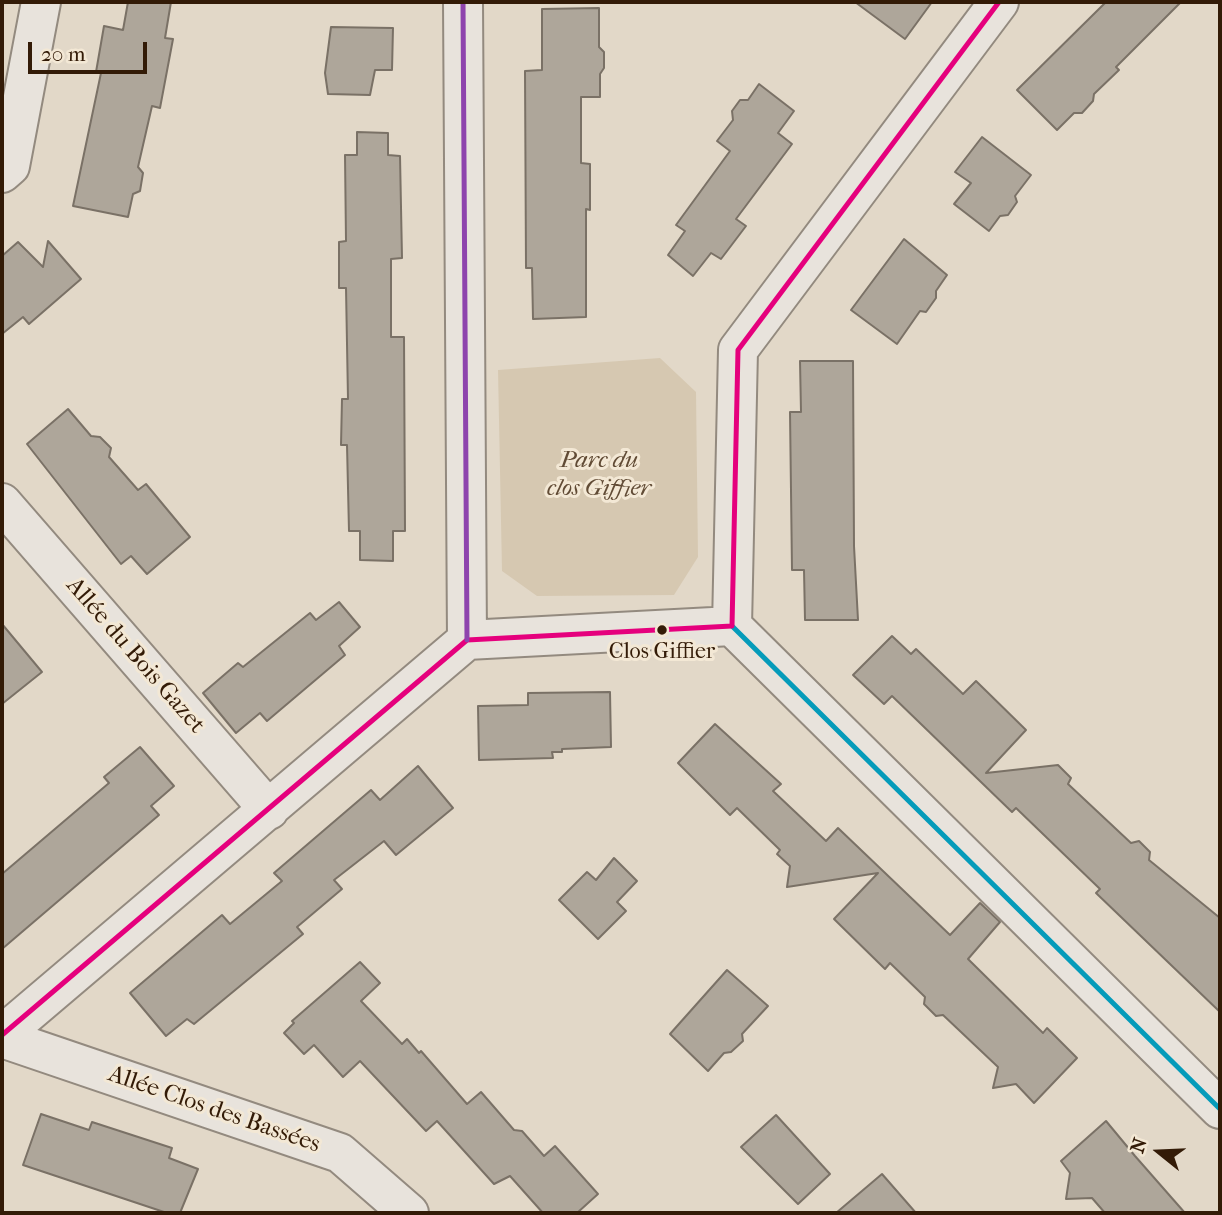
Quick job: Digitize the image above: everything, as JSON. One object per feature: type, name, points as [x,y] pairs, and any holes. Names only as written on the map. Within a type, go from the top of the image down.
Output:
[{"type":"street","points":[[2,173],[10,166],[41,2]]},
{"type":"street","points":[[463,2],[467,640]]},
{"type":"street","points":[[999,2],[738,350],[732,626],[1220,1109]]},
{"type":"street","name":"Allée du Bois Gazet","points":[[2,503],[269,810]]},
{"type":"street","points":[[2,1037],[467,640],[732,626]]},
{"type":"street","name":"Allée Clos des Bassées","points":[[2,1037],[340,1153],[409,1213]]},
{"type":"green space","name":"Parc du clos Giffier","points":[[660,358],[696,392],[698,557],[674,595],[537,596],[502,571],[498,370]]},
{"type":"building","points":[[128,2],[171,2],[165,38],[173,39],[160,108],[152,106],[138,167],[143,173],[140,191],[133,194],[128,217],[73,206],[101,73],[96,72],[104,26],[123,30]]},
{"type":"building","points":[[855,2],[932,2],[905,39]]},
{"type":"building","points":[[1106,2],[1181,2],[1116,67],[1119,70],[1094,94],[1093,101],[1082,113],[1074,113],[1057,130],[1017,90]]},
{"type":"building","points":[[599,8],[599,47],[604,52],[600,97],[581,97],[581,163],[590,164],[590,210],[586,209],[586,317],[533,319],[532,268],[526,268],[525,71],[542,70],[542,9]]},
{"type":"building","points":[[331,27],[393,28],[392,70],[375,70],[370,95],[328,94],[325,73]]},
{"type":"building","points":[[759,84],[794,111],[778,133],[792,144],[736,219],[746,226],[721,259],[711,253],[693,276],[668,255],[685,231],[676,225],[730,151],[717,141],[733,120],[732,111],[740,100],[748,100]]},
{"type":"building","points":[[357,132],[388,133],[388,155],[400,156],[402,258],[391,259],[391,337],[404,337],[405,531],[393,531],[393,561],[360,560],[360,531],[349,531],[347,445],[341,445],[342,399],[348,399],[346,288],[339,288],[339,242],[346,241],[345,155],[357,155]]},
{"type":"building","points":[[982,137],[1031,175],[1015,196],[1017,202],[1008,215],[1000,216],[989,231],[954,204],[971,183],[955,172]]},
{"type":"building","points":[[904,239],[947,275],[926,312],[920,311],[897,344],[851,310]]},
{"type":"building","points":[[48,241],[81,279],[29,324],[23,317],[2,334],[2,256],[18,242],[43,267]]},
{"type":"building","points":[[800,361],[853,361],[854,546],[858,620],[805,620],[804,570],[792,570],[790,412],[801,412]]},
{"type":"building","points":[[68,409],[91,436],[100,437],[111,448],[109,457],[138,490],[146,484],[190,537],[147,574],[131,556],[121,564],[27,444]]},
{"type":"building","points":[[339,602],[360,627],[339,646],[345,655],[267,721],[260,713],[236,733],[203,693],[238,663],[243,667],[310,613],[316,620]]},
{"type":"building","points":[[2,624],[42,672],[2,704]]},
{"type":"building","points":[[892,636],[911,654],[916,649],[963,694],[976,681],[1026,730],[986,773],[1058,765],[1071,778],[1068,784],[1131,843],[1139,841],[1150,852],[1149,860],[1220,918],[1220,1012],[1096,893],[1100,889],[1016,808],[1012,812],[892,696],[884,704],[853,675]]},
{"type":"building","points":[[610,692],[611,747],[562,749],[562,752],[552,752],[553,758],[479,760],[478,706],[528,705],[528,693]]},
{"type":"building","points":[[715,724],[781,784],[773,791],[826,841],[838,828],[950,935],[980,903],[1000,922],[968,959],[1043,1033],[1047,1028],[1077,1058],[1034,1103],[1016,1084],[993,1088],[998,1067],[943,1015],[936,1016],[924,1004],[925,997],[890,963],[885,969],[834,919],[878,873],[787,887],[790,866],[777,854],[780,850],[737,808],[730,815],[678,763]]},
{"type":"building","points":[[140,747],[174,786],[151,806],[159,815],[2,949],[2,874],[109,783],[104,777]]},
{"type":"building","points":[[418,766],[453,808],[396,855],[384,841],[334,880],[342,889],[297,927],[303,934],[194,1024],[187,1019],[166,1036],[130,993],[222,915],[230,924],[282,881],[274,873],[371,790],[380,800]]},
{"type":"building","points":[[614,858],[637,881],[617,902],[626,911],[598,939],[559,900],[587,872],[596,880]]},
{"type":"building","points":[[360,962],[380,983],[361,1001],[402,1044],[407,1039],[419,1053],[421,1051],[467,1104],[481,1092],[514,1130],[522,1131],[544,1156],[555,1146],[598,1194],[577,1213],[543,1213],[510,1176],[494,1184],[437,1121],[426,1131],[360,1061],[343,1077],[314,1045],[304,1054],[284,1033],[294,1023],[292,1021]]},
{"type":"building","points":[[727,970],[768,1006],[742,1034],[743,1041],[731,1052],[724,1053],[708,1071],[670,1034]]},
{"type":"building","points":[[41,1114],[89,1130],[92,1122],[172,1148],[169,1158],[198,1169],[180,1213],[167,1213],[23,1165]]},
{"type":"building","points":[[776,1115],[830,1174],[798,1204],[741,1147]]},
{"type":"building","points":[[1106,1121],[1185,1213],[1105,1213],[1092,1198],[1066,1199],[1070,1173],[1061,1161]]},
{"type":"building","points":[[882,1174],[916,1213],[836,1213]]},
{"type":"transit line","points":[[463,2],[467,640]]},
{"type":"transit line","points":[[2,1035],[467,640],[732,626],[738,350],[999,2]]},
{"type":"transit line","points":[[732,626],[1220,1109]]},
{"type":"place","name":"Clos Giffier","points":[[662,630]]}]
